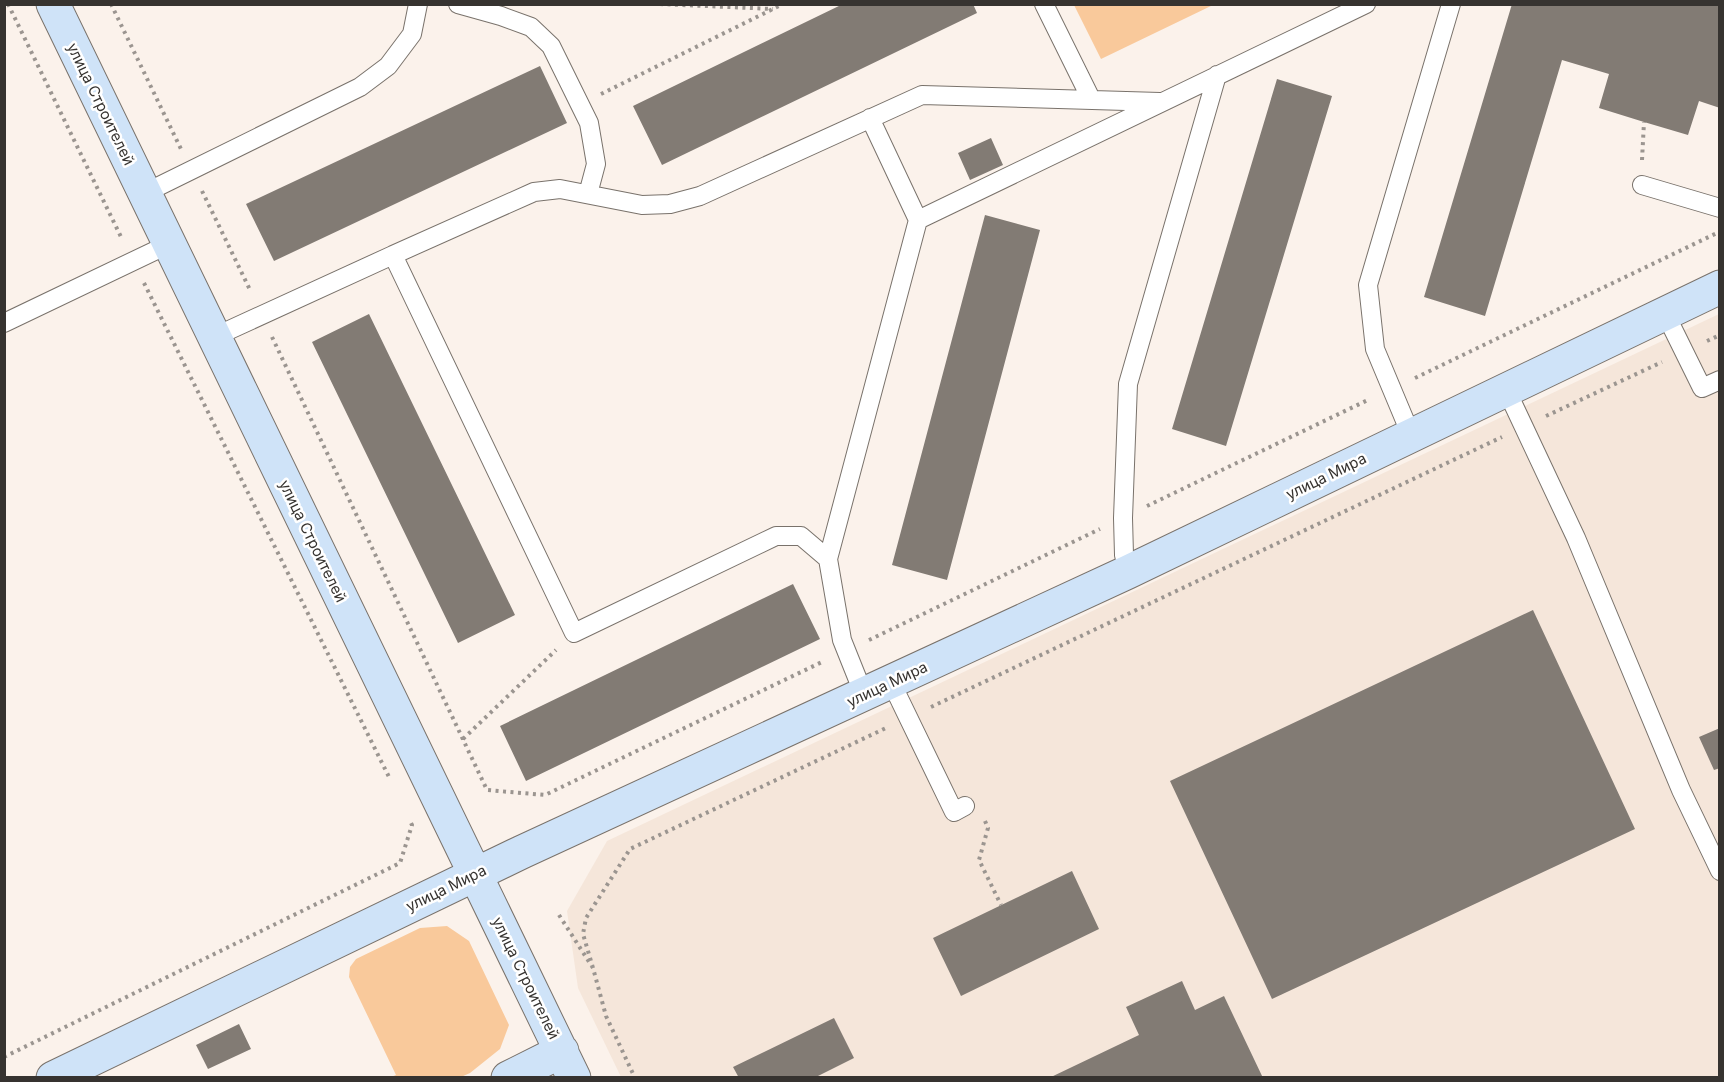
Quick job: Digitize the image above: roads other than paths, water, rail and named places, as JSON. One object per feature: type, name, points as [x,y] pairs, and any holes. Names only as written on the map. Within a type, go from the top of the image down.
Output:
[{"type":"main road","name":"улица Строителей","points":[[53,4],[568,1064]]},
{"type":"main road","name":"улица Мира","points":[[53,1077],[475,874],[1128,572],[1719,286]]},
{"type":"main road","points":[[508,1077],[568,1064]]},
{"type":"lane","points":[[145,194],[360,87],[388,66],[412,34],[418,4]]},
{"type":"lane","points":[[458,4],[531,27],[551,46],[589,123],[596,164],[588,194]]},
{"type":"lane","points":[[1044,4],[1091,99]]},
{"type":"lane","points":[[918,220],[1366,4]]},
{"type":"lane","points":[[1411,435],[1375,349],[1368,285],[1451,4]]},
{"type":"lane","points":[[1128,572],[1124,555],[1123,518],[1128,384],[1217,75]]},
{"type":"lane","points":[[214,337],[534,192],[560,189],[642,205],[670,204],[699,196],[922,95],[1163,102]]},
{"type":"lane","points":[[870,118],[918,220],[828,559],[842,640],[877,688],[908,718],[954,812],[965,806]]},
{"type":"lane","points":[[1641,184],[1719,208]]},
{"type":"lane","points":[[4,323],[169,244]]},
{"type":"lane","points":[[393,255],[574,633],[776,536],[801,536],[828,559]]},
{"type":"lane","points":[[1665,313],[1702,388],[1719,380]]},
{"type":"lane","points":[[1506,389],[1576,538],[1681,790],[1719,871]]}]
